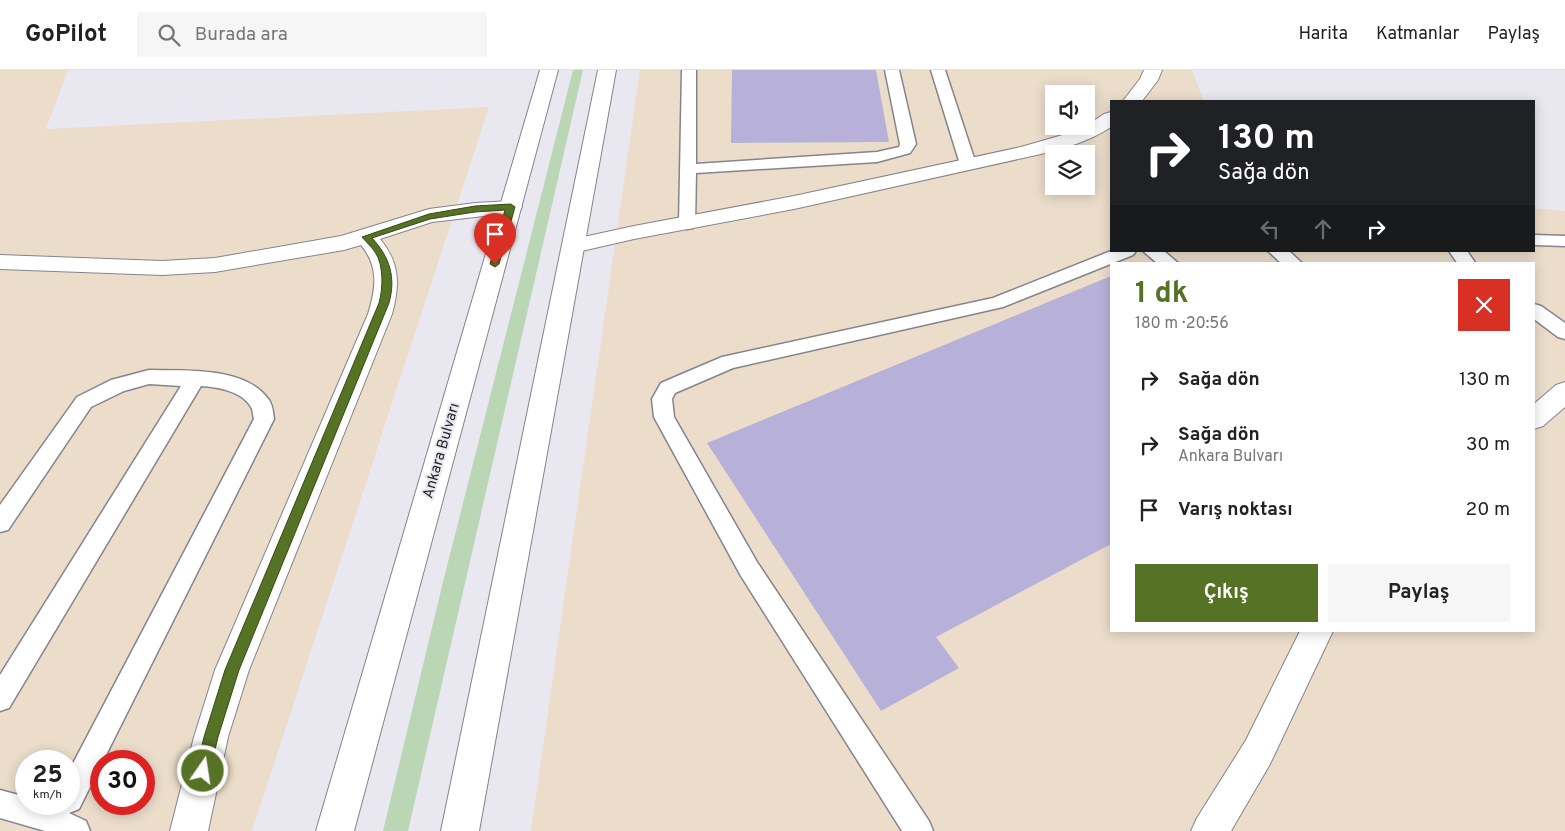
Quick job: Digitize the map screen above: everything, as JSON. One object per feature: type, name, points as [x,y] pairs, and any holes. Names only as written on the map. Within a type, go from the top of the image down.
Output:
[{"type":"street","name":"Ankara Bulvarı","points":[[335,831],[549,70]]},
{"type":"street","points":[[460,831],[607,70]]},
{"type":"street","points":[[1133,100],[1149,80],[1153,70]]},
{"type":"street","points":[[573,246],[605,238],[810,200],[1066,141],[1098,129],[1110,119]]},
{"type":"street","points":[[0,262],[184,268],[322,248],[366,237],[429,216],[475,209],[511,207]]},
{"type":"street","points":[[189,831],[211,737],[232,670],[380,314],[387,292],[385,264],[380,251],[366,237]]},
{"type":"street","points":[[1535,418],[1565,392]]},
{"type":"street","points":[[1210,831],[1258,752],[1316,632]]},
{"type":"lane","points":[[687,224],[689,70]]},
{"type":"lane","points":[[688,169],[877,157],[905,150],[908,144],[892,70]]},
{"type":"lane","points":[[938,70],[968,164]]},
{"type":"lane","points":[[1535,240],[1565,241]]},
{"type":"lane","points":[[919,831],[748,569],[664,416],[662,399],[668,388],[729,362],[996,303],[1124,252]]},
{"type":"lane","points":[[1153,252],[1167,262]]},
{"type":"lane","points":[[1278,252],[1291,262]]},
{"type":"lane","points":[[1535,311],[1565,332]]},
{"type":"lane","points":[[0,523],[84,402],[118,385],[149,377],[218,380],[245,390],[261,404],[264,419],[80,788]]},
{"type":"lane","points":[[0,699],[196,378]]},
{"type":"lane","points":[[0,804],[15,808]]},
{"type":"shaded area","points":[[0,70],[68,70],[46,129],[489,107],[252,831],[0,831]]},
{"type":"shaded area","points":[[640,70],[1192,70],[1204,100],[1110,100],[1110,252],[1535,252],[1535,208],[1565,211],[1565,831],[531,831]]},
{"type":"green space","points":[[573,70],[583,70],[408,831],[383,831],[443,582]]},
{"type":"building","points":[[732,70],[876,70],[889,142],[731,143]]},
{"type":"building","points":[[1110,276],[1110,545],[936,637],[959,668],[881,711],[707,443]]},
{"type":"route","points":[[203,771],[211,737],[232,670],[384,303],[387,292],[385,264],[380,251],[366,237],[429,216],[475,209],[511,207],[495,264]]}]
